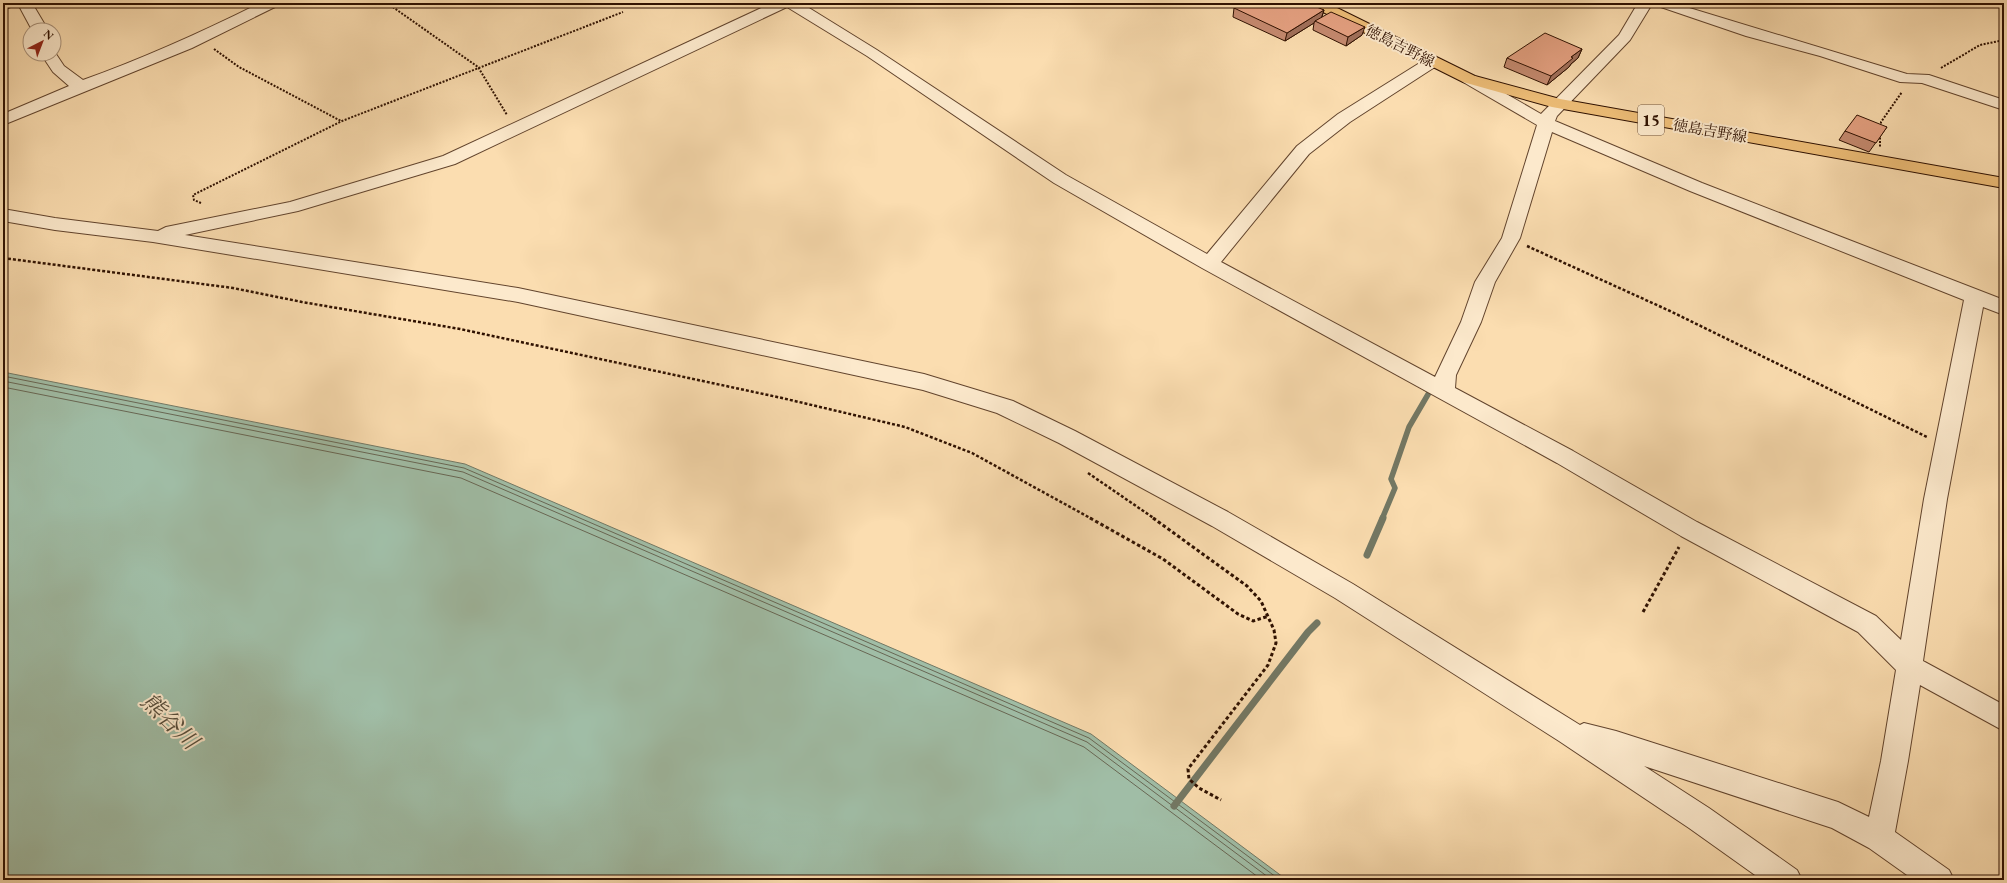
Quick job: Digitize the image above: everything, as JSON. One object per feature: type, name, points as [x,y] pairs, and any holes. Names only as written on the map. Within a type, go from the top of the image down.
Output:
[{"type":"main road","name":"徳島吉野線","points":[[1316,3],[1432,62],[1469,79],[1558,104],[2004,184]]},
{"type":"street","points":[[3,6],[12,3]]},
{"type":"street","points":[[25,3],[36,22]]},
{"type":"street","points":[[3,120],[82,86],[140,65],[200,39],[272,3]]},
{"type":"street","points":[[153,236],[292,207],[449,160],[516,130],[784,3]]},
{"type":"street","points":[[791,3],[879,57],[1060,179],[1209,264],[1444,390],[1565,457],[1689,529],[1867,624],[1911,667],[2004,719]]},
{"type":"street","points":[[1444,390],[1446,375],[1471,322],[1485,282],[1511,238],[1549,115],[1558,104],[1625,37],[1645,3]]},
{"type":"street","points":[[1658,3],[1751,33],[1825,53],[1906,79],[1923,78],[2004,105]]},
{"type":"street","points":[[52,62],[66,78],[82,86]]},
{"type":"street","points":[[1209,264],[1304,150],[1344,118],[1432,62]]},
{"type":"street","points":[[1469,79],[1547,124],[1696,187],[2004,308]]},
{"type":"street","points":[[3,215],[55,224],[153,236],[518,295],[924,382],[1005,407],[1074,441],[1220,519],[1344,591],[1568,732],[1699,818],[1786,880]]},
{"type":"street","points":[[1879,838],[1889,796],[1911,667],[1930,527],[1975,296]]},
{"type":"street","points":[[1568,732],[1616,744],[1838,816],[1879,838],[1939,880]]},
{"type":"path","points":[[387,3],[446,43],[478,67],[516,130]]},
{"type":"path","points":[[201,203],[194,200],[193,195],[342,121],[623,12]]},
{"type":"path","points":[[200,39],[239,67],[342,121]]},
{"type":"path","points":[[1511,238],[1670,311],[1946,446]]},
{"type":"path","points":[[3,258],[233,288],[302,302],[460,329],[905,427],[972,453],[1029,483],[1163,559],[1238,614],[1253,621],[1269,616]]},
{"type":"path","points":[[1085,471],[1179,535],[1247,586],[1261,601],[1269,616],[1274,630],[1276,643],[1268,666],[1188,769],[1189,779],[1199,788],[1220,800]]},
{"type":"path","points":[[1643,612],[1689,529]]},
{"type":"water","name":"熊谷川","points":[[3,372],[465,464],[1091,734],[1287,880],[3,880]]},
{"type":"building","points":[[1242,3],[1268,3],[1273,5],[1276,3],[1307,3],[1324,10],[1287,33],[1234,8]]},
{"type":"building","points":[[1331,12],[1365,27],[1348,37],[1315,21]]},
{"type":"building","points":[[1545,33],[1582,49],[1551,76],[1507,58]]},
{"type":"building","points":[[1857,115],[1887,127],[1876,143],[1845,131]]},
{"type":"waterway","points":[[1382,519],[1395,488],[1391,479],[1409,427],[1430,391],[1425,388]]},
{"type":"waterway","points":[[1367,555],[1383,518]]},
{"type":"waterway","points":[[1174,806],[1308,632],[1317,623]]}]
